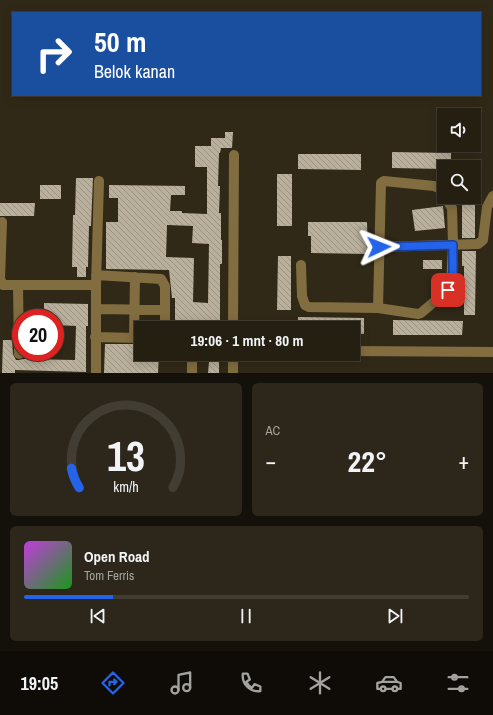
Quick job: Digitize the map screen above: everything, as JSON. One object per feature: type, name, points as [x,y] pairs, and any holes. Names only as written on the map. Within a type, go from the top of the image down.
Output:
[{"type":"street","points":[[233,321],[234,155]]},
{"type":"street","points":[[96,373],[95,337],[99,181]]},
{"type":"street","points":[[378,308],[380,185],[384,181],[437,188]]},
{"type":"street","points":[[379,247],[478,244],[483,240],[487,207],[493,196]]},
{"type":"street","points":[[301,265],[302,296],[305,305],[309,307],[378,308],[418,314],[424,311],[451,286],[453,245],[452,208],[449,204]]},
{"type":"street","points":[[2,222],[1,282],[5,286],[135,277],[158,278],[163,280],[165,286],[165,321]]},
{"type":"street","points":[[135,277],[134,310],[136,321]]},
{"type":"street","points":[[18,285],[18,309]]},
{"type":"street","points":[[96,309],[165,310]]},
{"type":"street","points":[[95,337],[134,338]]},
{"type":"street","points":[[360,351],[493,352]]},
{"type":"street","points":[[192,361],[192,373]]},
{"type":"street","points":[[233,361],[233,373]]},
{"type":"building","points":[[225,132],[233,132],[232,148],[221,148],[219,153],[218,186],[220,186],[219,213],[221,213],[222,240],[222,264],[220,264],[220,321],[175,321],[175,298],[172,298],[169,270],[106,269],[106,222],[118,222],[118,198],[109,198],[109,185],[185,186],[185,195],[171,195],[170,211],[207,214],[207,167],[195,167],[195,146],[211,146],[211,138],[225,138]],"holes":[[[167,225],[193,226],[192,243],[209,244],[208,303],[193,302],[194,258],[166,257]]]},
{"type":"building","points":[[392,152],[451,153],[451,160],[437,160],[437,169],[392,168]]},
{"type":"building","points":[[298,154],[361,154],[361,170],[298,169]]},
{"type":"building","points":[[277,174],[292,174],[292,226],[277,226]]},
{"type":"building","points":[[76,178],[93,178],[91,226],[89,226],[88,267],[86,267],[86,277],[77,277],[77,267],[72,267],[73,215],[75,215]]},
{"type":"building","points":[[40,185],[61,185],[61,199],[40,199]]},
{"type":"building","points":[[0,203],[35,203],[34,216],[0,216]]},
{"type":"building","points":[[462,204],[475,204],[475,238],[462,238]]},
{"type":"building","points":[[443,206],[445,228],[415,231],[412,210]]},
{"type":"building","points":[[308,222],[367,222],[368,254],[311,253],[311,236],[308,236]]},
{"type":"building","points":[[462,251],[476,251],[475,315],[464,315],[464,266],[462,266]]},
{"type":"building","points":[[278,256],[291,256],[291,310],[277,310]]},
{"type":"building","points":[[423,260],[442,260],[442,269],[423,269]]},
{"type":"building","points":[[44,303],[88,304],[88,326],[86,326],[86,372],[15,370],[15,373],[2,373],[3,340],[12,340],[12,361],[75,360],[76,326],[64,325],[64,309],[44,309]]},
{"type":"building","points":[[298,317],[364,318],[364,334],[360,334],[360,321],[298,321]]},
{"type":"building","points":[[393,320],[463,321],[462,335],[393,335]]},
{"type":"building","points":[[105,344],[134,344],[134,361],[159,361],[158,373],[104,373]]},
{"type":"building","points":[[221,361],[219,362],[219,373],[208,373],[209,362],[207,362]]},
{"type":"route","points":[[379,247],[453,245],[452,279],[451,286],[448,290]]}]
